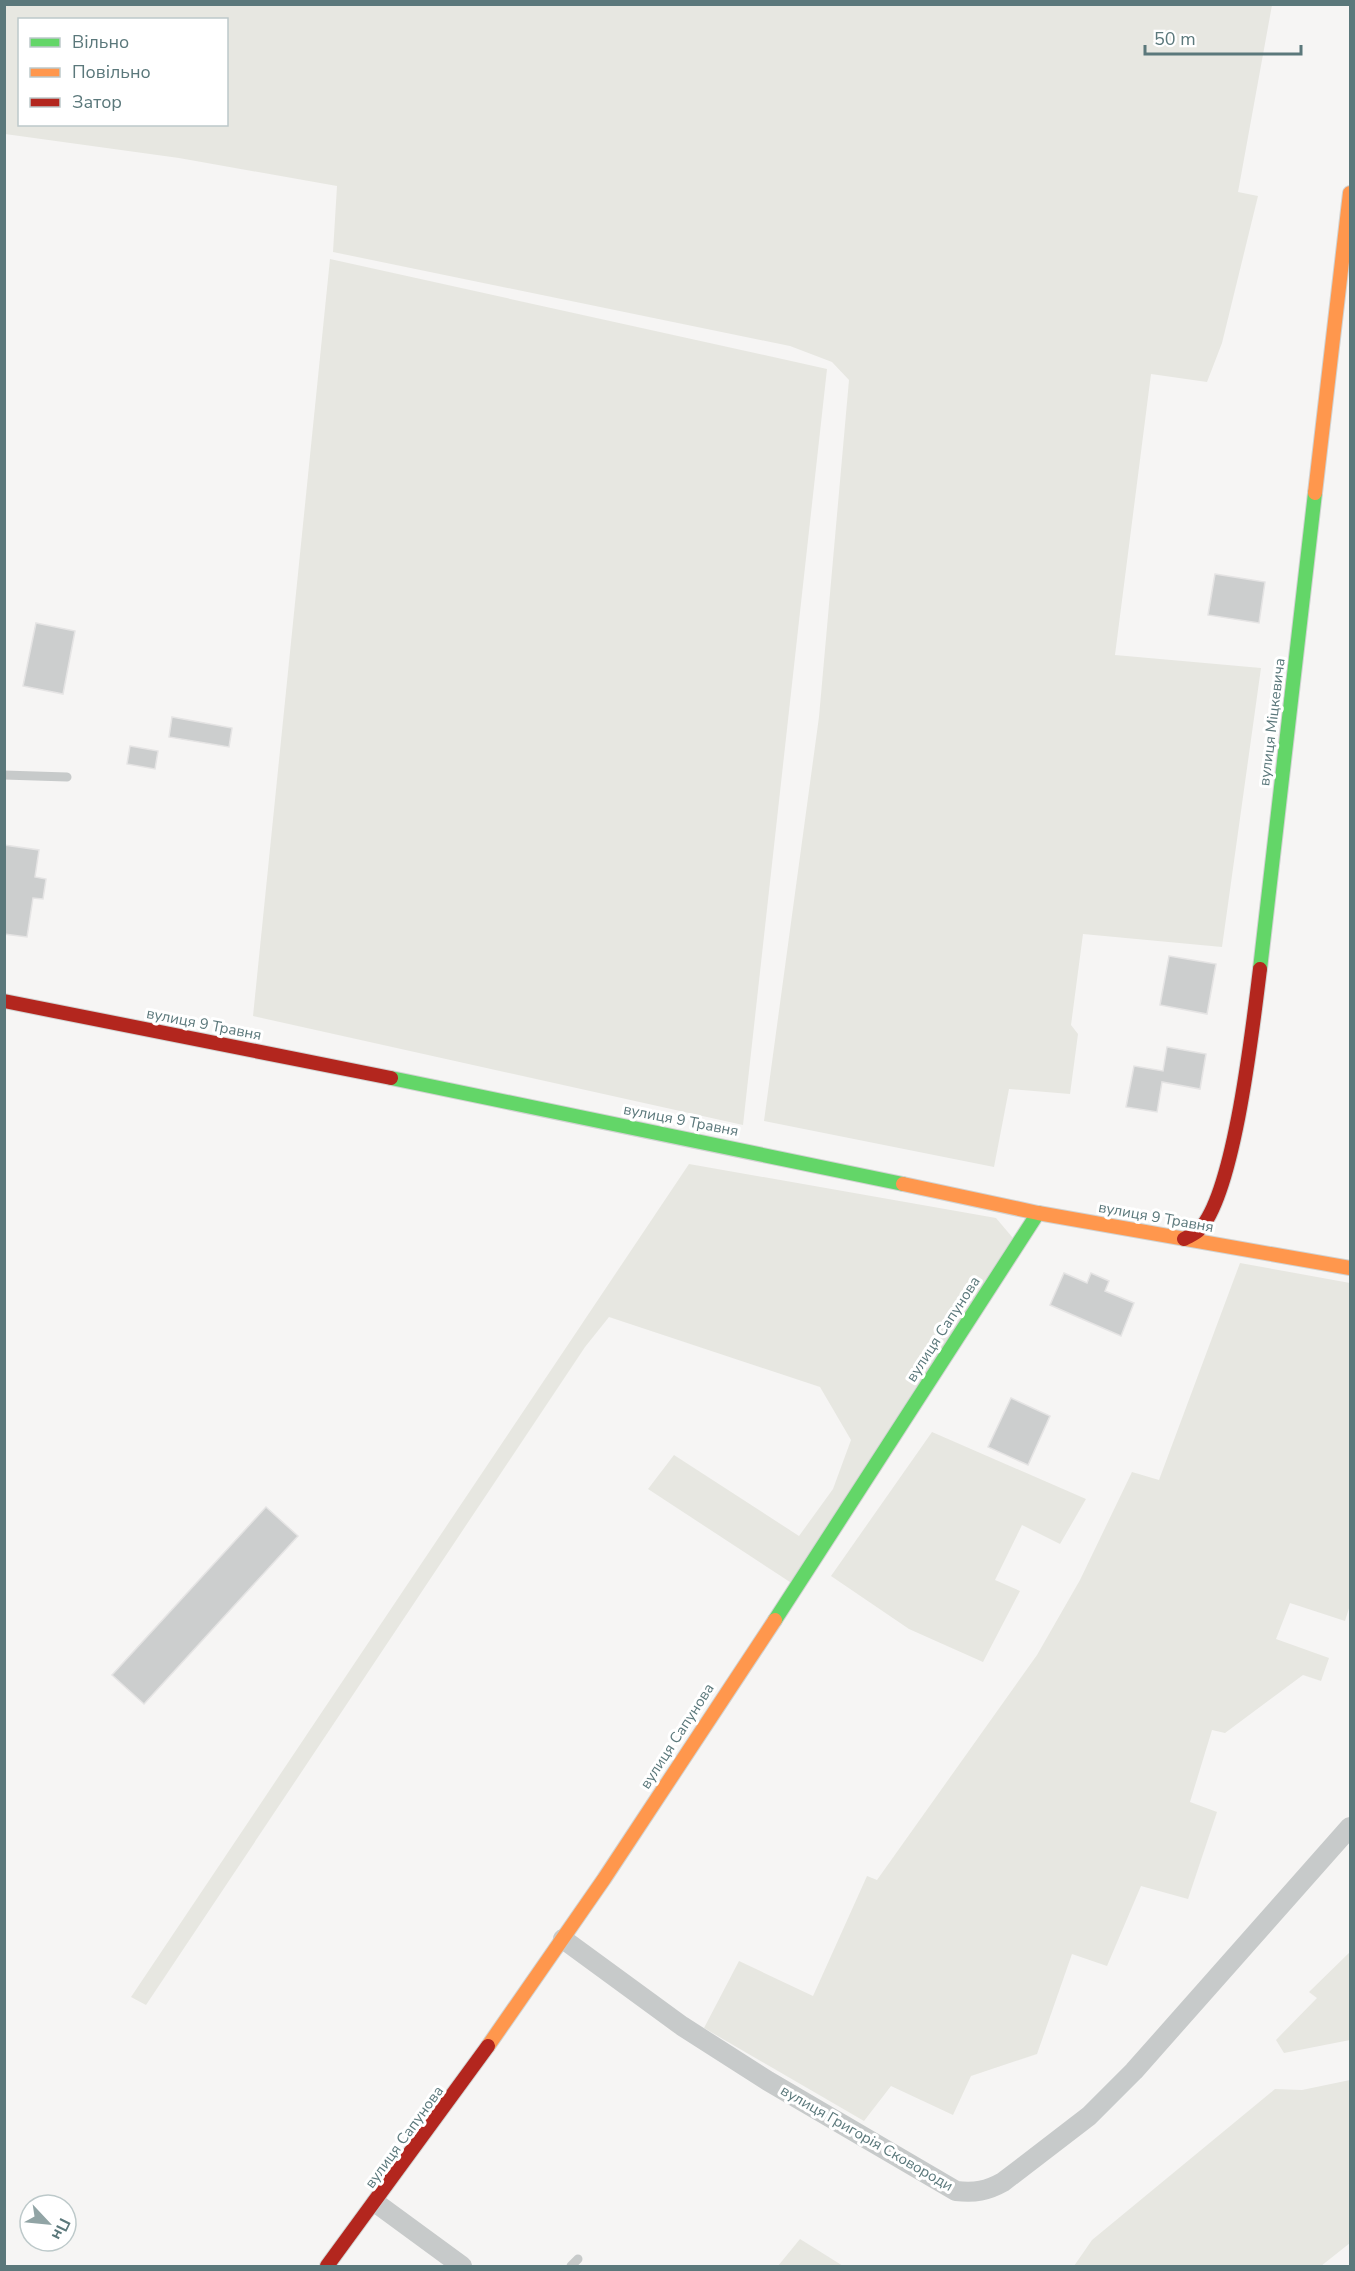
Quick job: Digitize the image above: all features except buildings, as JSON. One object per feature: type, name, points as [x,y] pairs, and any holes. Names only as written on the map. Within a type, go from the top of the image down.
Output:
[{"type":"street","name":"вулиця Міцкевича","points":[[1184,1239],[1199,1230],[1213,1206],[1228,1160],[1251,1042],[1350,193]]},
{"type":"street","name":"вулиця 9 Травня","points":[[4,1000],[734,1147],[1038,1213],[1350,1268]]},
{"type":"street","name":"вулиця Сапунова","points":[[327,2266],[466,2082],[563,1939],[1038,1213]]},
{"type":"street","name":"вулиця Григорія Сковороди","points":[[563,1939],[682,2026],[768,2081],[956,2191],[973,2193],[988,2190],[1004,2182],[1089,2116],[1134,2071],[1350,1827]]},
{"type":"street","points":[[376,2203],[462,2266]]},
{"type":"lane","points":[[4,775],[67,777]]},
{"type":"lane","points":[[570,2266],[578,2259]]},
{"type":"shaded area","points":[[5,4],[1272,5],[1238,192],[1258,196],[1222,343],[1207,382],[1151,374],[1115,655],[1261,668],[1222,947],[1083,934],[1071,1025],[1078,1034],[1070,1094],[1009,1089],[994,1167],[764,1121],[819,717],[849,380],[832,362],[790,346],[333,252],[337,186],[179,158],[5,134]]},
{"type":"shaded area","points":[[330,259],[827,369],[743,1125],[253,1016]]},
{"type":"shaded area","points":[[689,1164],[996,1218],[1018,1244],[796,1586],[648,1489],[674,1455],[799,1536],[833,1489],[851,1440],[820,1387],[609,1317],[585,1347],[146,2005],[131,1997]]},
{"type":"shaded area","points":[[1240,1263],[1350,1283],[1350,1605],[1345,1621],[1290,1603],[1276,1639],[1329,1658],[1321,1681],[1303,1675],[1225,1733],[1212,1730],[1190,1802],[1217,1812],[1188,1899],[1141,1886],[1107,1966],[1072,1954],[1037,2054],[971,2076],[953,2115],[891,2086],[864,2121],[704,2028],[739,1961],[813,1996],[867,1876],[877,1880],[1037,1655],[1080,1580],[1132,1472],[1159,1480]]},
{"type":"shaded area","points":[[932,1432],[1086,1499],[1060,1544],[1022,1525],[995,1580],[1020,1591],[983,1662],[909,1629],[831,1576]]},
{"type":"shaded area","points":[[1350,1952],[1350,2040],[1284,2053],[1276,2040],[1317,1998],[1309,1992]]},
{"type":"shaded area","points":[[1350,2080],[1350,2243],[1321,2266],[1074,2266],[1092,2240],[1275,2089],[1302,2090]]},
{"type":"shaded area","points":[[800,2239],[843,2266],[778,2266]]},
{"type":"traffic: fast","points":[[1260,969],[1315,493]]},
{"type":"traffic: fast","points":[[391,1078],[903,1184]]},
{"type":"traffic: fast","points":[[775,1620],[1038,1213]]},
{"type":"traffic: slow","points":[[1315,493],[1350,193]]},
{"type":"traffic: slow","points":[[903,1184],[1038,1213],[1350,1268]]},
{"type":"traffic: slow","points":[[488,2046],[604,1879],[775,1620]]},
{"type":"traffic: jam","points":[[1184,1239],[1200,1229],[1212,1209],[1233,1145],[1253,1027],[1260,969]]},
{"type":"traffic: jam","points":[[4,1001],[391,1078]]},
{"type":"traffic: jam","points":[[327,2266],[488,2046]]}]
